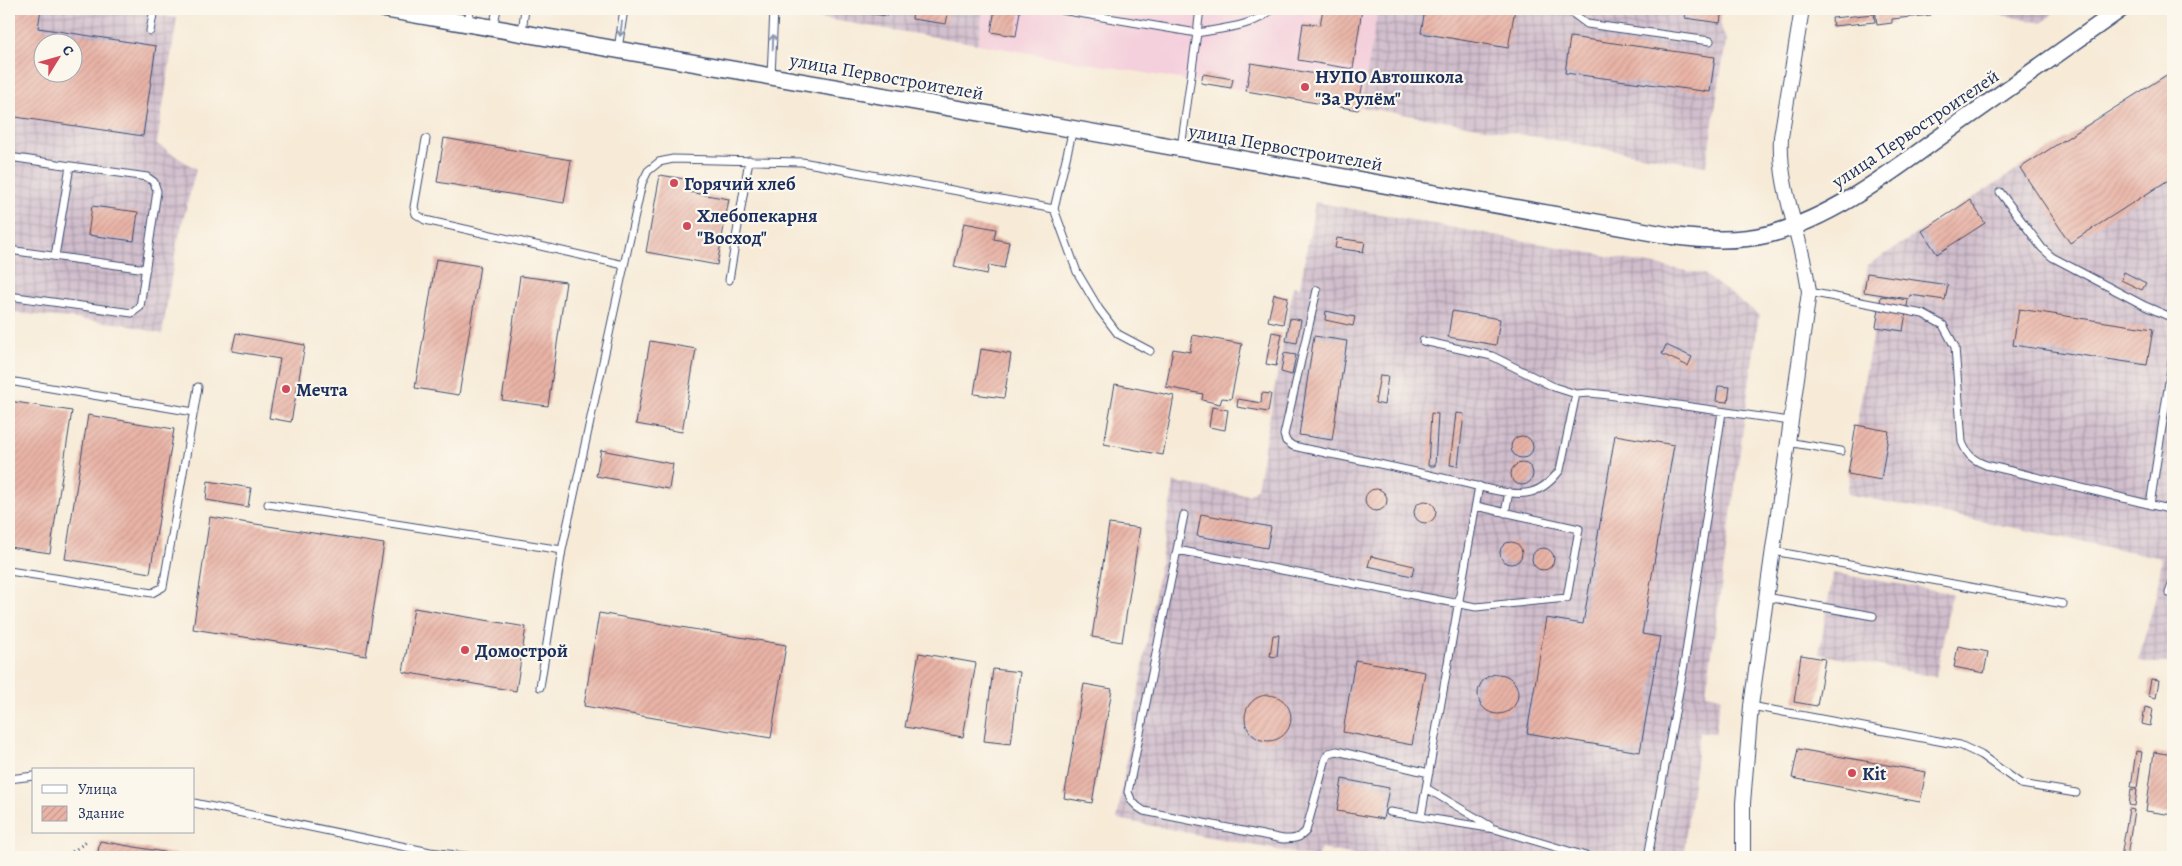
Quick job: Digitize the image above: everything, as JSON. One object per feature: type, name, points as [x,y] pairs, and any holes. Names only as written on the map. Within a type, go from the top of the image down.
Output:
[{"type":"street","name":"улица Первостроителей","points":[[384,9],[469,16],[493,28],[1672,236],[1711,240],[1745,239],[1794,226],[1832,207],[1878,181],[2121,9]]},
{"type":"street","points":[[1745,856],[1743,803],[1751,706],[1808,292],[1804,258],[1782,176],[1780,154],[1781,137],[1802,9]]},
{"type":"lane","points":[[150,31],[154,9]]},
{"type":"lane","points":[[493,28],[497,9]]},
{"type":"lane","points":[[522,33],[525,9]]},
{"type":"lane","points":[[618,49],[624,9]]},
{"type":"lane","points":[[771,76],[774,9]]},
{"type":"lane","points":[[1181,148],[1200,9]]},
{"type":"lane","points":[[1062,10],[1197,33],[1256,21],[1267,15],[1271,9]]},
{"type":"lane","points":[[1567,9],[1587,24],[1710,41]]},
{"type":"lane","points":[[1073,129],[1054,210],[1077,272],[1099,309],[1118,334],[1150,351]]},
{"type":"lane","points":[[426,138],[414,207],[416,214],[425,220],[624,266]]},
{"type":"lane","points":[[9,157],[147,177],[154,182],[157,191],[140,307],[132,313],[9,296]]},
{"type":"lane","points":[[540,687],[562,550],[642,183],[648,171],[659,162],[673,159],[802,162],[1054,210]]},
{"type":"lane","points":[[729,280],[749,160]]},
{"type":"lane","points":[[56,256],[70,166]]},
{"type":"lane","points":[[2000,192],[2042,248],[2052,257],[2145,306],[2173,318]]},
{"type":"lane","points":[[9,250],[146,269]]},
{"type":"lane","points":[[1317,290],[1284,434],[1286,441],[1293,446],[1508,492],[1529,493],[1542,488],[1560,470],[1576,394]]},
{"type":"lane","points":[[1808,292],[1923,314],[1943,325],[1955,347],[1962,442],[1966,452],[1975,460],[1986,465],[2173,510]]},
{"type":"lane","points":[[1423,342],[1492,356],[1554,387],[1576,394],[1608,395],[1790,421]]},
{"type":"lane","points":[[2150,505],[2173,356]]},
{"type":"lane","points":[[9,381],[194,412]]},
{"type":"lane","points":[[9,571],[152,593],[163,587],[198,387]]},
{"type":"lane","points":[[1648,857],[1685,659],[1722,412]]},
{"type":"lane","points":[[1788,442],[1841,450]]},
{"type":"lane","points":[[1421,817],[1479,486]]},
{"type":"lane","points":[[1505,513],[1508,492]]},
{"type":"lane","points":[[268,504],[562,550]]},
{"type":"lane","points":[[1177,550],[1458,604],[1487,607],[1567,598],[1579,529],[1476,506]]},
{"type":"lane","points":[[1184,515],[1128,792],[1130,799],[1136,807],[1144,811],[1283,839],[1292,839],[1301,837],[1306,831],[1329,753],[1337,751],[1429,772]]},
{"type":"lane","points":[[1772,551],[2063,604]]},
{"type":"lane","points":[[2169,593],[2173,582]]},
{"type":"lane","points":[[1766,597],[1873,616]]},
{"type":"lane","points":[[1751,706],[1960,745],[1981,755],[2021,784],[2076,793]]},
{"type":"lane","points":[[9,778],[32,776]]},
{"type":"lane","points":[[1426,788],[1495,829]]},
{"type":"lane","points":[[195,803],[430,852],[474,857]]},
{"type":"lane","points":[[1390,812],[1495,829],[1590,857]]},
{"type":"path","points":[[64,857],[88,841]]},
{"type":"shaded area","points":[[9,9],[120,9],[177,18],[157,144],[196,169],[176,248],[162,334],[123,324],[9,312]]},
{"type":"shaded area","points":[[783,9],[983,9],[978,44],[783,12]]},
{"type":"shaded area","points":[[983,9],[1378,9],[1361,107],[1358,110],[978,44]]},
{"type":"shaded area","points":[[1378,9],[1722,9],[1720,23],[1726,41],[1706,166],[1361,107]]},
{"type":"shaded area","points":[[1973,9],[2058,9],[2042,23]]},
{"type":"shaded area","points":[[2173,70],[2173,663],[2151,663],[2138,661],[2156,596],[2162,558],[1847,494],[1850,475],[1848,474],[1879,296],[1863,293],[1868,265]]},
{"type":"shaded area","points":[[1315,202],[1704,274],[1759,315],[1706,694],[1721,697],[1715,733],[1700,732],[1683,857],[1368,857],[1321,849],[1317,857],[1313,857],[1117,819],[1174,482],[1249,495],[1257,488],[1293,286],[1300,287]]},
{"type":"shaded area","points":[[1833,573],[1952,593],[1936,677],[1819,654]]},
{"type":"building","points":[[9,9],[41,9],[38,28],[64,32],[32,32],[32,82],[82,82],[82,35],[156,46],[143,136],[9,116]]},
{"type":"building","points":[[851,9],[888,9],[887,16],[851,11]]},
{"type":"building","points":[[913,9],[949,9],[946,24],[912,19]]},
{"type":"building","points":[[995,9],[1020,11],[1016,36],[991,32]]},
{"type":"building","points":[[1323,9],[1362,9],[1353,69],[1298,60],[1303,23],[1320,25]]},
{"type":"building","points":[[1425,9],[1515,9],[1508,48],[1421,33]]},
{"type":"building","points":[[1686,9],[1722,9],[1720,23],[1685,18]]},
{"type":"building","points":[[1875,9],[1891,9],[1891,12],[1931,9],[1931,15],[1892,19],[1892,23],[1877,25]]},
{"type":"building","points":[[1874,14],[1875,22],[1833,26],[1832,18]]},
{"type":"building","points":[[1570,37],[1715,57],[1710,92],[1565,73]]},
{"type":"building","name":"НУПО Автошкола \"За Рулём\"","points":[[1251,63],[1363,82],[1358,110],[1246,91]]},
{"type":"building","points":[[1203,74],[1233,79],[1231,88],[1201,83]]},
{"type":"building","points":[[2168,74],[2173,82],[2173,177],[2070,243],[2020,168]]},
{"type":"building","points":[[444,138],[571,160],[564,203],[437,182]]},
{"type":"building","name":"Хлебопекарня \"Восход\"","points":[[660,175],[691,180],[689,192],[729,199],[717,265],[646,252]]},
{"type":"building","points":[[1970,200],[1985,223],[1937,254],[1922,231]]},
{"type":"building","points":[[92,206],[138,212],[134,241],[88,235]]},
{"type":"building","points":[[964,223],[996,229],[994,239],[1009,242],[1004,268],[989,265],[987,274],[954,267]]},
{"type":"building","points":[[1337,238],[1365,242],[1363,252],[1335,248]]},
{"type":"building","points":[[436,259],[480,266],[459,395],[415,388]]},
{"type":"building","points":[[2124,272],[2146,283],[2142,290],[2121,280]]},
{"type":"building","points":[[1867,273],[1948,285],[1945,300],[1910,295],[1909,299],[1864,292]]},
{"type":"building","points":[[520,276],[566,282],[548,406],[502,400]]},
{"type":"building","points":[[1274,294],[1288,297],[1283,324],[1268,321]]},
{"type":"building","points":[[1881,296],[1908,300],[1903,331],[1876,327]]},
{"type":"building","points":[[2019,309],[2153,329],[2147,365],[2013,345]]},
{"type":"building","points":[[1326,311],[1355,317],[1353,326],[1325,320]]},
{"type":"building","points":[[1452,311],[1500,319],[1496,345],[1448,337]]},
{"type":"building","points":[[1290,318],[1301,320],[1297,343],[1286,341]]},
{"type":"building","points":[[1272,332],[1282,334],[1276,366],[1266,364]]},
{"type":"building","name":"Мечта","points":[[236,333],[305,345],[291,422],[269,418],[280,359],[232,351]]},
{"type":"building","points":[[1193,335],[1242,344],[1231,399],[1222,398],[1220,404],[1202,400],[1203,394],[1166,387],[1173,349],[1190,352]]},
{"type":"building","points":[[1314,336],[1347,341],[1332,440],[1299,435]]},
{"type":"building","points":[[650,341],[696,349],[682,432],[636,424]]},
{"type":"building","points":[[1666,345],[1692,357],[1688,366],[1662,354]]},
{"type":"building","points":[[981,349],[1011,354],[1004,398],[974,394]]},
{"type":"building","points":[[1284,353],[1296,355],[1292,375],[1281,372]]},
{"type":"building","points":[[1380,375],[1388,376],[1384,405],[1375,403]]},
{"type":"building","points":[[1115,384],[1174,396],[1163,455],[1104,444]]},
{"type":"building","points":[[1718,386],[1730,387],[1728,402],[1716,401]]},
{"type":"building","points":[[1262,393],[1271,394],[1268,412],[1237,407],[1238,399],[1261,403]]},
{"type":"building","points":[[9,401],[72,411],[50,553],[9,547]]},
{"type":"building","points":[[1212,407],[1228,410],[1225,430],[1209,427]]},
{"type":"building","points":[[1431,413],[1438,414],[1435,466],[1428,466]]},
{"type":"building","points":[[1456,413],[1464,414],[1458,466],[1450,465]]},
{"type":"building","points":[[88,415],[174,429],[150,573],[65,559]]},
{"type":"building","points":[[1856,425],[1889,431],[1881,480],[1848,474]]},
{"type":"building","points":[[1615,435],[1674,445],[1642,634],[1660,637],[1640,752],[1527,733],[1546,618],[1583,624]]},
{"type":"building","points":[[1522,436],[1530,439],[1533,447],[1530,455],[1522,458],[1514,455],[1511,447],[1514,439]]},
{"type":"building","points":[[601,450],[673,464],[669,489],[596,476]]},
{"type":"building","points":[[1522,463],[1530,466],[1533,474],[1530,482],[1522,485],[1514,482],[1511,474],[1514,466]]},
{"type":"building","points":[[208,481],[251,488],[248,507],[206,500]]},
{"type":"building","points":[[1372,489],[1380,489],[1387,496],[1387,504],[1380,511],[1372,511],[1365,504],[1365,496]]},
{"type":"building","points":[[1421,501],[1429,501],[1436,508],[1436,516],[1429,523],[1421,523],[1414,516],[1414,508]]},
{"type":"building","points":[[1201,514],[1271,527],[1267,548],[1197,536]]},
{"type":"building","points":[[210,517],[384,544],[366,656],[193,629]]},
{"type":"building","points":[[1109,524],[1140,528],[1122,642],[1092,637]]},
{"type":"building","points":[[1511,542],[1519,545],[1522,553],[1519,561],[1511,564],[1503,561],[1500,553],[1503,545]]},
{"type":"building","points":[[1543,548],[1551,551],[1554,559],[1551,567],[1543,570],[1535,567],[1532,559],[1535,551]]},
{"type":"building","points":[[1371,556],[1414,566],[1412,576],[1368,566]]},
{"type":"building","name":"Домострой","points":[[414,608],[526,627],[516,691],[403,672]]},
{"type":"building","points":[[599,613],[786,645],[771,738],[584,706]]},
{"type":"building","points":[[1273,635],[1279,635],[1277,657],[1270,656]]},
{"type":"building","points":[[1958,646],[1988,652],[1984,673],[1954,667]]},
{"type":"building","points":[[919,653],[976,663],[963,737],[905,727]]},
{"type":"building","points":[[1801,655],[1825,659],[1817,706],[1794,702]]},
{"type":"building","points":[[1355,660],[1425,672],[1412,745],[1343,732]]},
{"type":"building","points":[[993,669],[1020,672],[1011,744],[984,741]]},
{"type":"building","points":[[1502,674],[1509,677],[1515,683],[1518,694],[1517,702],[1509,711],[1502,714],[1494,714],[1487,711],[1479,702],[1478,690],[1481,683],[1490,675]]},
{"type":"building","points":[[2151,679],[2159,680],[2156,698],[2148,696]]},
{"type":"building","points":[[1084,684],[1112,689],[1092,803],[1064,798]]},
{"type":"building","points":[[1268,695],[1281,699],[1287,705],[1291,718],[1287,731],[1281,737],[1268,741],[1255,737],[1249,731],[1245,718],[1249,705],[1255,699]]},
{"type":"building","points":[[2145,707],[2153,709],[2150,726],[2142,724]]},
{"type":"building","points":[[1798,749],[1926,772],[1920,802],[1792,778]]},
{"type":"building","points":[[2136,751],[2142,752],[2137,788],[2131,787]]},
{"type":"building","points":[[2154,752],[2173,755],[2173,815],[2146,811]]},
{"type":"building","points":[[1342,779],[1389,788],[1383,819],[1337,811]]},
{"type":"building","points":[[2131,789],[2137,790],[2135,806],[2129,805]]},
{"type":"building","points":[[2129,809],[2134,810],[2127,857],[2121,857]]},
{"type":"building","points":[[100,841],[187,856],[187,857],[97,857]]},
{"type":"place","name":"НУПО Автошкола \"За Рулём\"","points":[[1305,87]]},
{"type":"place","name":"Горячий хлеб","points":[[674,183]]},
{"type":"place","name":"Хлебопекарня \"Восход\"","points":[[687,226]]},
{"type":"place","name":"Мечта","points":[[286,389]]},
{"type":"place","name":"Домострой","points":[[465,650]]},
{"type":"place","name":"Kit","points":[[1852,773]]}]
